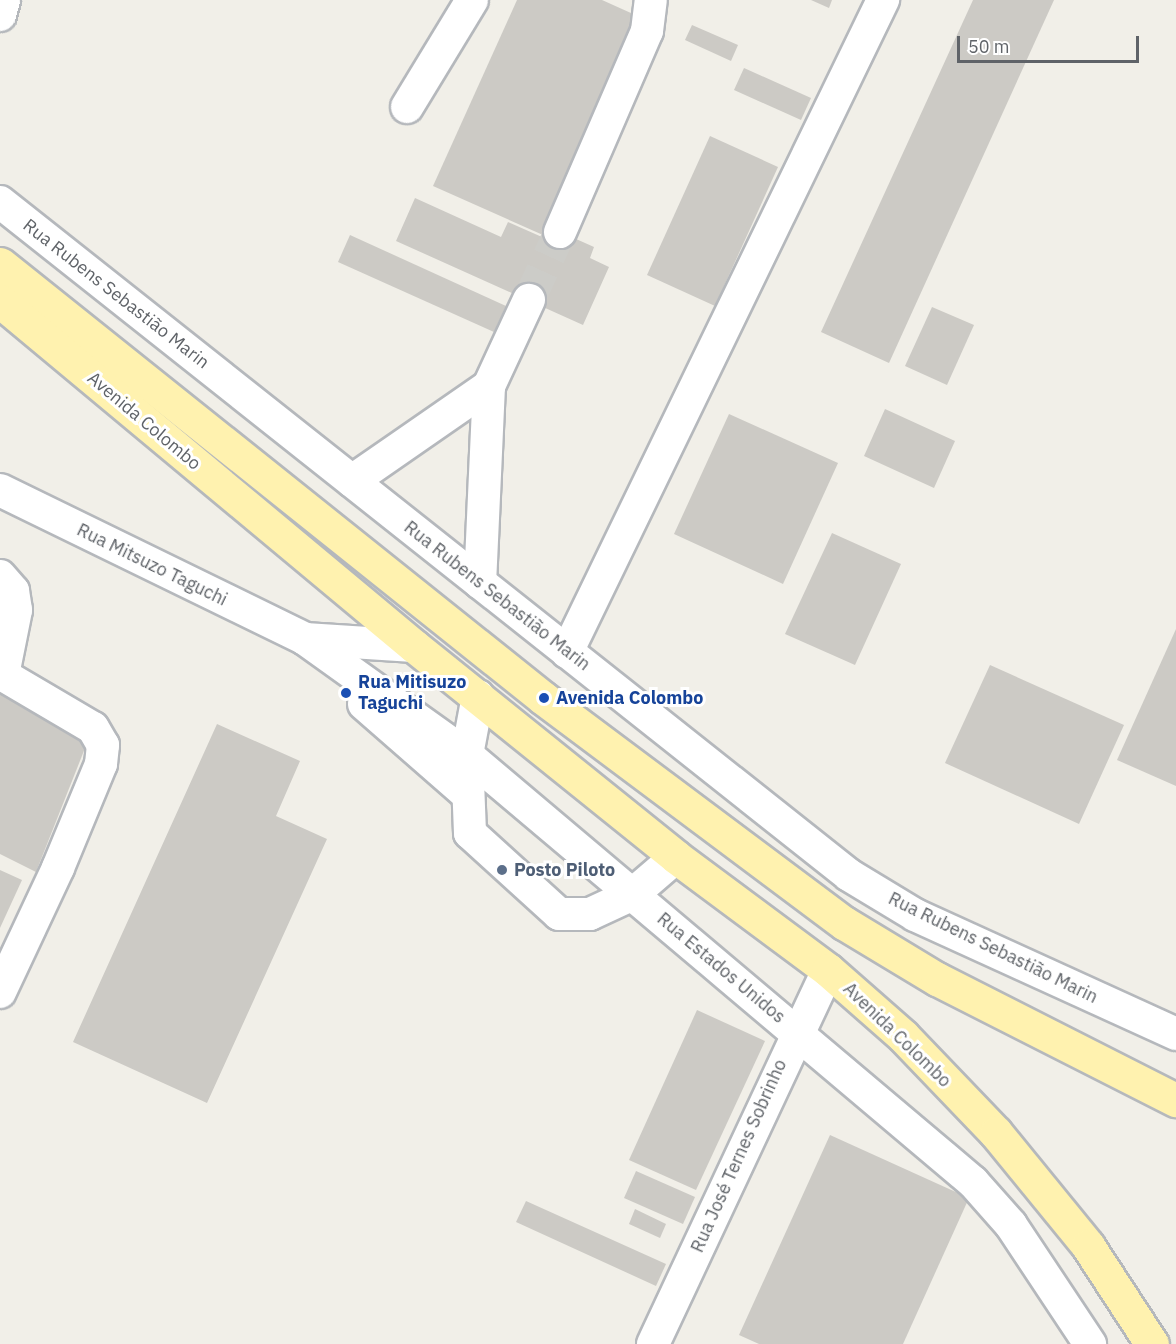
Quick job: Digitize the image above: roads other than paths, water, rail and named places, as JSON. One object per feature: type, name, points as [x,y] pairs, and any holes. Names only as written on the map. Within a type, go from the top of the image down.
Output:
[{"type":"main road","name":"Avenida Colombo","points":[[0,264],[543,698],[844,923],[937,979],[1176,1100]]},
{"type":"main road","name":"Avenida Colombo","points":[[0,302],[414,645],[676,857],[828,970],[903,1036],[996,1133],[1088,1246],[1152,1344]]},
{"type":"street","points":[[0,15],[4,0]]},
{"type":"street","points":[[407,107],[472,0]]},
{"type":"street","points":[[560,232],[647,31],[651,0]]},
{"type":"street","points":[[567,652],[883,0]]},
{"type":"street","name":"Rua Rubens Sebastião Marin","points":[[0,202],[849,876],[915,915],[1176,1034]]},
{"type":"street","points":[[480,583],[489,386],[529,300]]},
{"type":"street","points":[[352,481],[489,386]]},
{"type":"street","name":"Rua Mitsuzo Taguchi","points":[[0,490],[305,639]]},
{"type":"street","points":[[0,576],[14,591],[16,610],[3,675],[93,728],[103,745],[101,764],[58,868],[0,993]]},
{"type":"street","points":[[305,639],[414,645]]},
{"type":"street","points":[[305,639],[349,690],[465,792]]},
{"type":"street","name":"Rua Estados Unidos","points":[[305,639],[467,754],[973,1182],[1011,1225],[1090,1344]]},
{"type":"street","points":[[478,696],[467,754],[465,792],[477,844],[559,914],[590,914],[633,894],[676,857]]},
{"type":"street","name":"Rua José Ternes Sobrinho","points":[[653,1344],[796,1030],[828,970]]},
{"type":"tunnel","points":[[529,300],[560,232]]},
{"type":"place","name":"Rua Mitisuzo Taguchi","points":[[346,693]]},
{"type":"place","name":"Avenida Colombo","points":[[544,698]]},
{"type":"place","name":"Posto Piloto","points":[[502,870]]}]
